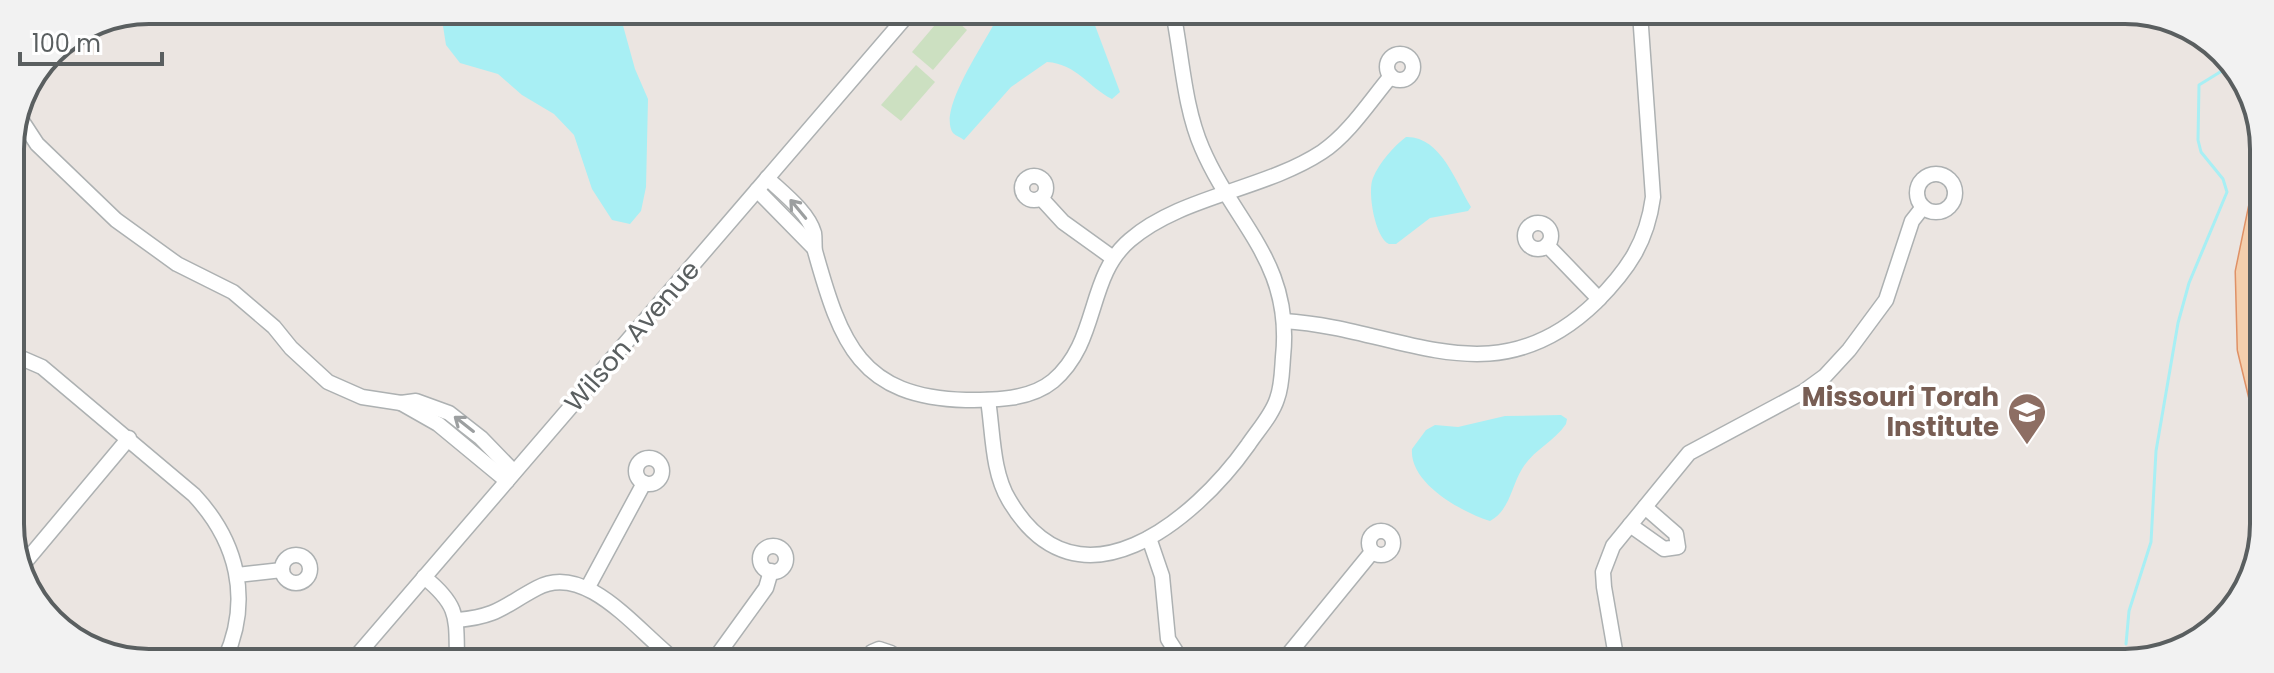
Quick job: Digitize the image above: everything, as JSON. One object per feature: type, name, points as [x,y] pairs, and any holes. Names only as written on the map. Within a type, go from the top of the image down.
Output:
[{"type":"main road","points":[[2250,248],[2245,272],[2250,362]]},
{"type":"street","name":"Wilson Avenue","points":[[363,649],[900,24]]},
{"type":"street","points":[[988,400],[1002,487],[1015,510],[1039,536],[1064,551],[1094,554],[1129,548],[1168,528],[1204,497],[1237,461],[1278,398],[1284,321],[1274,273],[1250,227],[1227,195],[1197,135],[1175,24]]},
{"type":"street","points":[[1284,321],[1329,324],[1432,352],[1472,355],[1506,352],[1540,342],[1562,331],[1626,271],[1649,227],[1653,197],[1641,24]]},
{"type":"street","points":[[767,178],[808,222],[846,339],[866,367],[888,384],[917,396],[988,400],[1037,392],[1064,370],[1082,346],[1113,258],[1147,228],[1322,152],[1391,76]]},
{"type":"street","points":[[26,128],[37,144],[116,220],[177,264],[233,292],[274,327],[298,356],[328,382],[362,397],[401,403],[416,401],[449,413],[511,477]]},
{"type":"street","points":[[757,190],[814,248]]},
{"type":"street","points":[[1041,198],[1063,222],[1113,258]]},
{"type":"street","points":[[1615,649],[1603,572],[1613,546],[1689,453],[1803,392],[1825,376],[1849,350],[1886,300],[1912,221],[1923,207]]},
{"type":"street","points":[[1547,245],[1599,299]]},
{"type":"street","points":[[24,359],[42,367],[129,438],[206,507],[230,547],[237,575],[238,617],[231,649]]},
{"type":"street","points":[[29,557],[129,438]]},
{"type":"street","points":[[588,587],[644,483]]},
{"type":"street","points":[[1630,525],[1664,549],[1678,547],[1676,534],[1645,507]]},
{"type":"street","points":[[1149,538],[1162,576],[1164,624],[1172,649]]},
{"type":"street","points":[[1293,649],[1372,552]]},
{"type":"street","points":[[237,575],[282,570]]},
{"type":"street","points":[[722,649],[766,588],[771,571]]},
{"type":"street","points":[[424,577],[450,604],[458,620],[457,649]]},
{"type":"street","points":[[458,620],[502,612],[536,588],[556,580],[588,587],[662,649]]},
{"type":"green space","points":[[936,24],[960,24],[967,30],[933,70],[912,52]]},
{"type":"green space","points":[[916,65],[935,82],[901,121],[881,105]]},
{"type":"water","points":[[623,24],[635,69],[648,99],[646,187],[641,211],[630,224],[612,220],[592,189],[574,135],[554,114],[522,95],[498,74],[460,63],[446,45],[443,26]]},
{"type":"water","points":[[993,24],[1094,24],[1120,92],[1112,99],[1074,71],[1047,62],[1011,87],[964,140],[953,133],[950,122],[952,107]]},
{"type":"water","points":[[1406,137],[1429,144],[1438,152],[1471,207],[1468,211],[1430,218],[1396,244],[1389,244],[1376,224],[1371,184],[1383,161]]},
{"type":"water","points":[[1561,415],[1567,419],[1566,424],[1527,462],[1502,511],[1490,521],[1465,511],[1439,494],[1419,473],[1413,461],[1412,449],[1426,430],[1435,425],[1458,427],[1505,416]]},
{"type":"waterway","points":[[2126,644],[2129,611],[2151,542],[2156,451],[2178,323],[2189,283],[2227,192],[2223,179],[2201,152],[2198,140],[2199,85],[2222,71]]},
{"type":"place","name":"Missouri Torah Institute","points":[[2027,446]]}]
